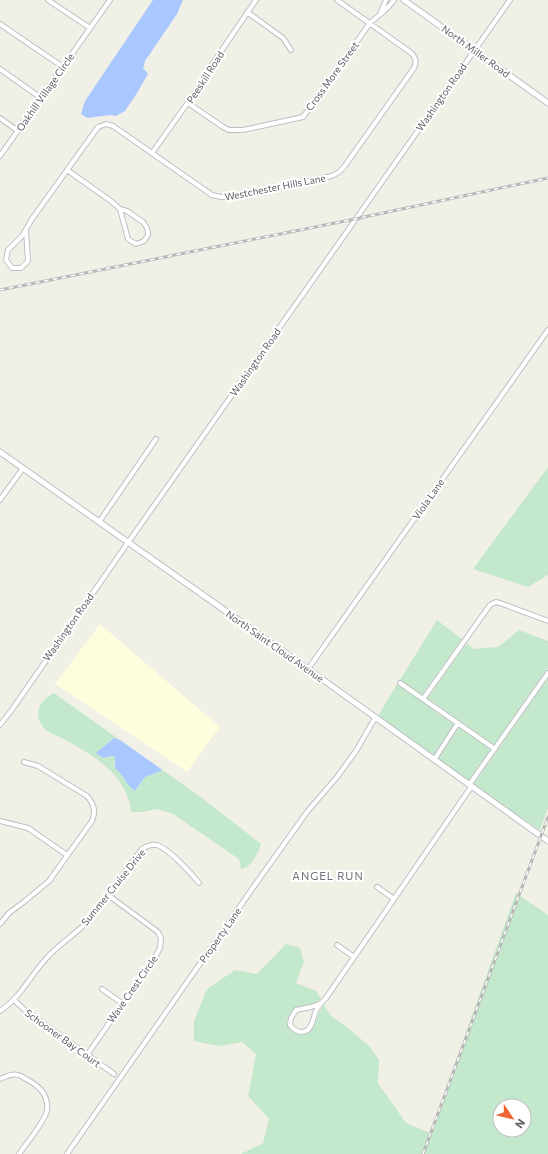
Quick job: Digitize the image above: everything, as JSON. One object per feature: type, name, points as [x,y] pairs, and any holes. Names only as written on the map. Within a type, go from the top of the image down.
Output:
[{"type":"street","name":"Oakhill Village Circle","points":[[0,156],[110,0]]},
{"type":"street","name":"Peeskill Road","points":[[152,153],[206,77],[207,72],[256,0]]},
{"type":"street","name":"Westchester Hills Lane","points":[[26,230],[28,261],[21,268],[12,268],[6,260],[7,253],[26,230],[32,219],[98,127],[106,124],[113,126],[212,195],[231,197],[332,176],[339,172],[414,68],[416,62],[413,54],[337,0]]},
{"type":"street","name":"Cross More Street","points":[[380,14],[386,0]]},
{"type":"street","name":"Cross More Street","points":[[188,103],[223,127],[235,131],[303,117],[370,23],[386,11],[394,0]]},
{"type":"street","name":"North Miller Road","points":[[404,0],[548,103]]},
{"type":"street","name":"Washington Road","points":[[0,725],[510,0]]},
{"type":"street","points":[[50,1],[90,28]]},
{"type":"street","points":[[247,12],[283,38],[291,50]]},
{"type":"street","points":[[0,24],[63,67]]},
{"type":"street","points":[[0,69],[41,98]]},
{"type":"street","points":[[0,118],[18,130]]},
{"type":"street","points":[[67,170],[120,209],[127,211],[145,225],[148,235],[144,241],[136,244],[128,239],[120,209]]},
{"type":"street","name":"Viola Lane","points":[[308,669],[548,330]]},
{"type":"street","points":[[99,522],[156,439]]},
{"type":"street","name":"North Saint Cloud Avenue","points":[[0,452],[308,669],[548,841]]},
{"type":"street","points":[[0,500],[23,468]]},
{"type":"street","points":[[423,699],[490,605],[493,603],[500,603],[548,621]]},
{"type":"street","points":[[321,1003],[296,1010],[291,1018],[290,1025],[295,1031],[300,1033],[304,1032],[312,1025],[316,1010],[354,957],[394,900],[548,673]]},
{"type":"street","points":[[400,683],[495,749]]},
{"type":"street","name":"Property Lane","points":[[67,1154],[307,812],[337,777],[356,751],[375,718]]},
{"type":"street","points":[[434,760],[458,723]]},
{"type":"street","points":[[0,924],[8,914],[44,886],[53,876],[92,821],[95,812],[92,802],[87,796],[38,766],[24,762]]},
{"type":"street","points":[[0,821],[28,828],[67,855]]},
{"type":"street","name":"Summer Cruise Drive","points":[[0,1011],[14,1000],[54,950],[90,919],[142,848],[156,845],[162,848],[190,872],[199,883]]},
{"type":"street","points":[[377,887],[394,900]]},
{"type":"street","name":"Wave Crest Circle","points":[[87,1055],[160,948],[161,938],[158,932],[108,895]]},
{"type":"street","points":[[337,945],[354,957]]},
{"type":"street","points":[[102,989],[123,1004]]},
{"type":"street","name":"Schooner Bay Court","points":[[14,1000],[26,1011],[114,1074]]},
{"type":"street","points":[[0,1080],[8,1075],[18,1075],[34,1083],[44,1092],[47,1101],[47,1111],[39,1126],[19,1154]]},
{"type":"shaded area","points":[[548,467],[548,575],[528,587],[473,569]]},
{"type":"shaded area","points":[[437,620],[462,639],[422,695],[400,680]]},
{"type":"shaded area","points":[[100,624],[220,727],[187,772],[55,684]]},
{"type":"shaded area","points":[[519,630],[548,641],[548,668],[494,745],[427,698],[467,643],[474,649],[498,647]]},
{"type":"shaded area","points":[[548,678],[548,808],[540,830],[473,785]]},
{"type":"shaded area","points":[[397,684],[454,724],[433,756],[378,716]]},
{"type":"shaded area","points":[[54,693],[120,740],[114,738],[98,751],[108,758],[113,756],[115,757],[114,765],[132,789],[137,789],[145,777],[161,771],[161,769],[202,798],[261,844],[252,862],[241,869],[240,861],[236,857],[173,814],[157,809],[142,812],[131,812],[129,800],[124,789],[110,770],[91,755],[68,741],[49,732],[42,725],[38,715],[39,710],[44,700]]},
{"type":"shaded area","points":[[459,727],[491,749],[469,781],[438,759]]},
{"type":"shaded area","points":[[516,893],[548,915],[548,1154],[241,1154],[263,1143],[269,1119],[248,1096],[256,1054],[242,1042],[219,1046],[194,1041],[194,1021],[207,989],[235,970],[257,974],[286,944],[300,948],[304,962],[296,983],[316,991],[321,999],[310,1005],[294,1009],[290,1014],[287,1023],[289,1029],[300,1035],[310,1032],[321,1008],[324,1005],[331,1016],[370,1047],[379,1060],[378,1083],[406,1123],[430,1133]]},
{"type":"water","points":[[153,0],[183,0],[177,14],[145,61],[143,68],[148,74],[125,111],[116,116],[110,115],[87,118],[81,114],[85,101]]},
{"type":"water","points":[[114,738],[120,740],[161,769],[161,771],[145,777],[135,791],[129,786],[115,768],[115,757],[103,758],[96,753]]},
{"type":"railway","points":[[0,290],[355,219],[548,178]]},
{"type":"railway","points":[[423,1154],[548,817]]},
{"type":"district","name":"ANGEL RUN","points":[[328,876]]}]
